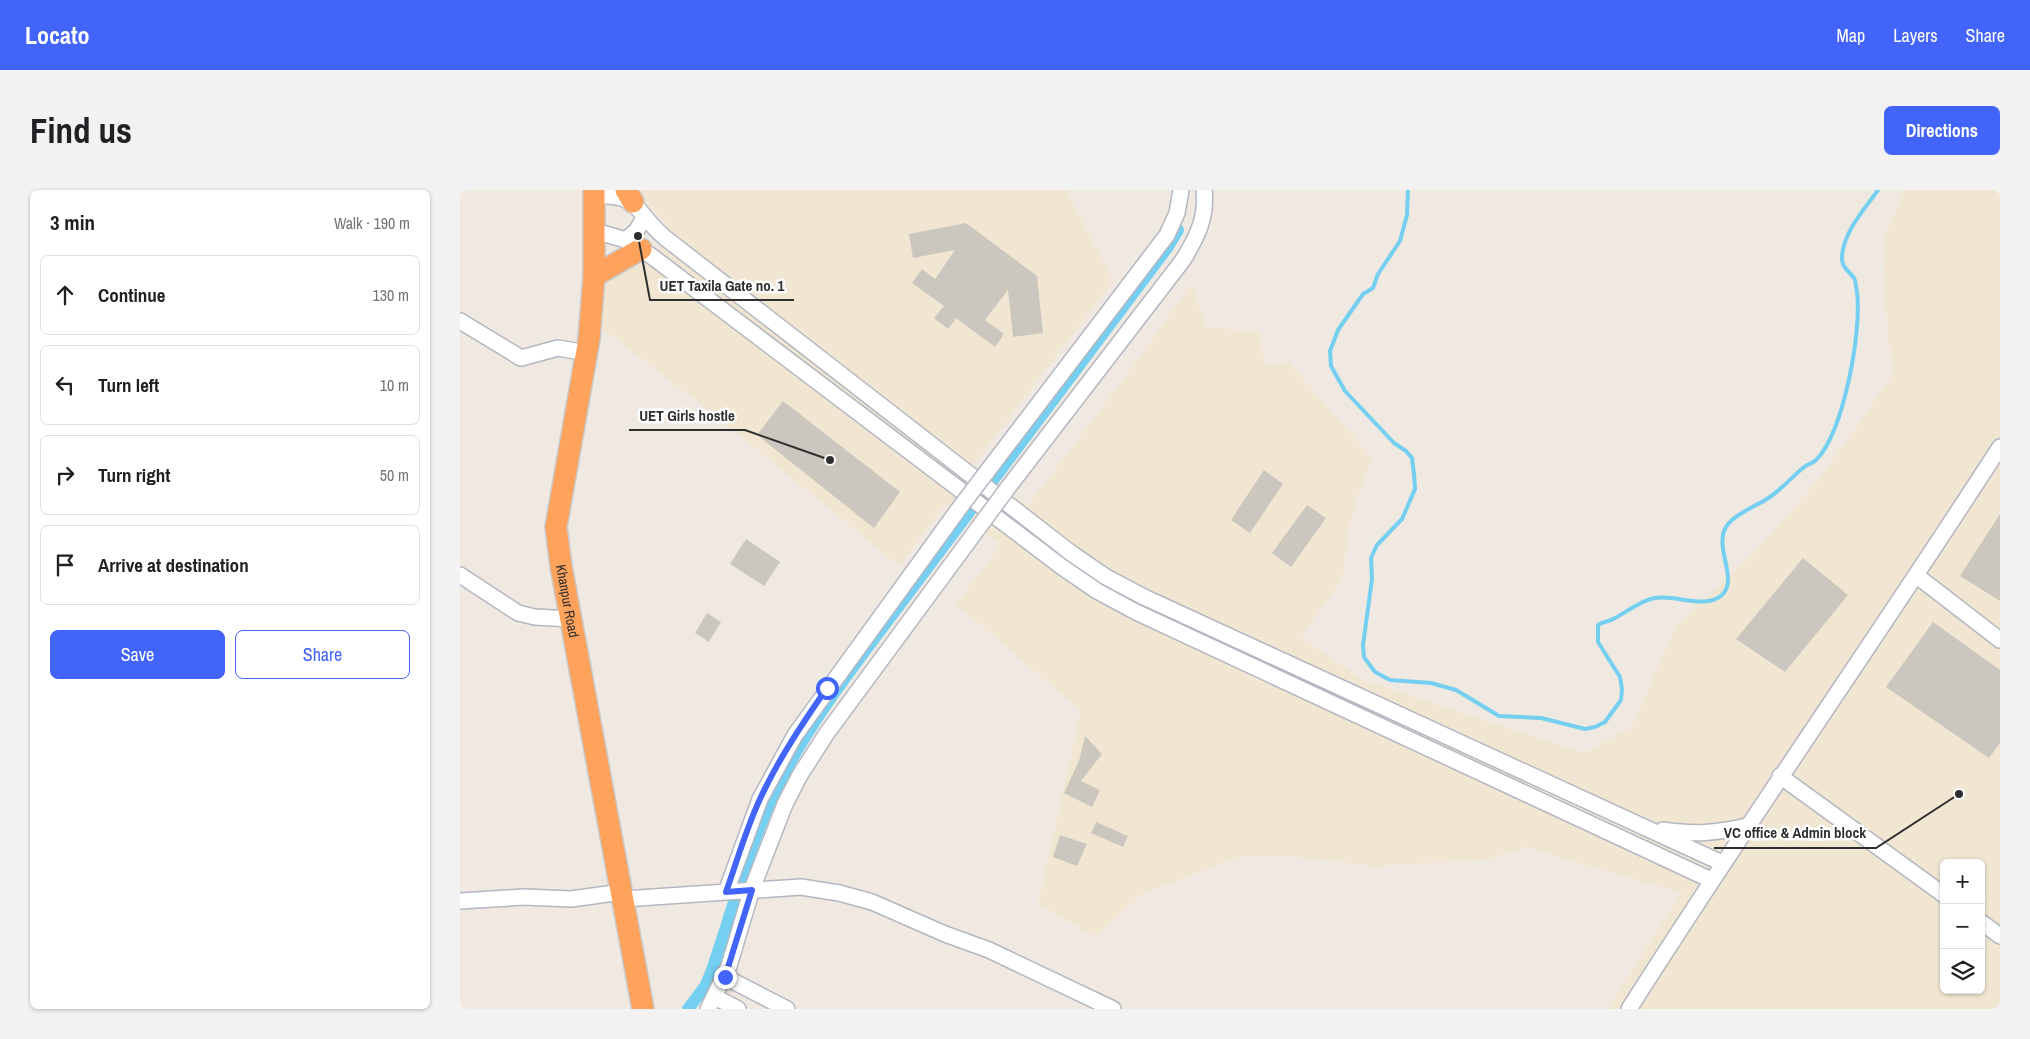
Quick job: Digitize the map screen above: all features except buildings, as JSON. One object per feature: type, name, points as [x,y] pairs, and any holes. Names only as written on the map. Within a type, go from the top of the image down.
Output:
[{"type":"highway","name":"Khanpur Road","points":[[594,193],[594,276],[587,353],[556,527],[571,619],[643,1009]]},
{"type":"highway","points":[[594,276],[633,245]]},
{"type":"street","points":[[738,1009],[711,1003],[725,977],[739,891],[760,799],[795,735],[958,510],[1167,235],[1177,213],[1181,190]]},
{"type":"street","points":[[739,891],[800,774],[827,733],[1007,489],[1183,260],[1201,226],[1205,212],[1204,190]]},
{"type":"street","points":[[594,193],[623,197],[634,203],[664,238],[1063,547],[1106,577],[1144,597],[1722,863]]},
{"type":"street","points":[[633,245],[636,230],[634,203]]},
{"type":"street","points":[[595,231],[633,245],[1062,567],[1097,591],[1136,612],[1711,880]]},
{"type":"street","points":[[460,322],[521,358],[558,348],[587,353]]},
{"type":"street","points":[[1629,1009],[1722,863],[1917,576],[2000,448]]},
{"type":"street","points":[[460,575],[518,613],[535,617],[571,619]]},
{"type":"street","points":[[1917,576],[2000,640]]},
{"type":"street","points":[[1780,776],[1940,892]]},
{"type":"street","points":[[1646,827],[1688,834],[1704,834],[1747,826]]},
{"type":"street","points":[[460,901],[524,897],[571,899],[801,887],[872,902],[945,934],[989,950],[1113,1009]]},
{"type":"street","points":[[1985,925],[2000,936]]},
{"type":"street","points":[[725,977],[787,1009]]},
{"type":"shaded area","points":[[635,190],[1066,190],[1113,281],[974,464],[1027,506],[1120,384],[1192,283],[1205,327],[1260,332],[1265,367],[1288,361],[1372,458],[1357,497],[1347,536],[1343,578],[1301,637],[1365,681],[1584,753],[1631,728],[1676,626],[1752,555],[1820,478],[1895,372],[1888,339],[1884,269],[1885,234],[1905,190],[2000,190],[2000,1009],[1607,1009],[1682,893],[1525,847],[1484,860],[1374,866],[1288,856],[1237,857],[1141,895],[1096,937],[1038,904],[1081,711],[956,604],[1001,545],[946,503],[899,566],[720,419],[595,323],[598,297],[605,282],[628,267],[645,266],[666,239],[668,225]]},
{"type":"waterway","points":[[1408,190],[1407,215],[1400,241],[1378,274],[1373,288],[1363,294],[1338,330],[1330,351],[1331,366],[1345,391],[1394,443],[1406,451],[1412,458],[1414,474],[1415,489],[1402,519],[1377,545],[1371,558],[1372,579],[1363,645],[1364,657],[1375,672],[1390,680],[1431,683],[1456,690],[1499,716],[1541,718],[1585,729],[1605,722],[1621,700],[1620,677],[1598,642],[1598,625],[1650,599],[1663,597],[1707,601],[1722,595],[1727,588],[1728,579],[1722,540],[1724,531],[1729,523],[1738,515],[1775,493],[1804,467],[1816,460],[1827,445],[1843,404],[1854,354],[1857,330],[1856,285],[1854,278],[1845,268],[1842,256],[1846,238],[1878,190]]},
{"type":"waterway","points":[[688,1009],[706,985],[758,831],[777,787],[807,733],[860,657],[1136,290],[1178,230]]},
{"type":"place","name":"UET Taxila Gate no. 1","points":[[638,236]]},
{"type":"place","name":"UET Girls hostle","points":[[830,460]]},
{"type":"place","name":"VC office & Admin block","points":[[1959,794]]},
{"type":"route","points":[[725,977],[752,890],[726,892],[750,822],[760,799],[795,735],[827,688]]}]
